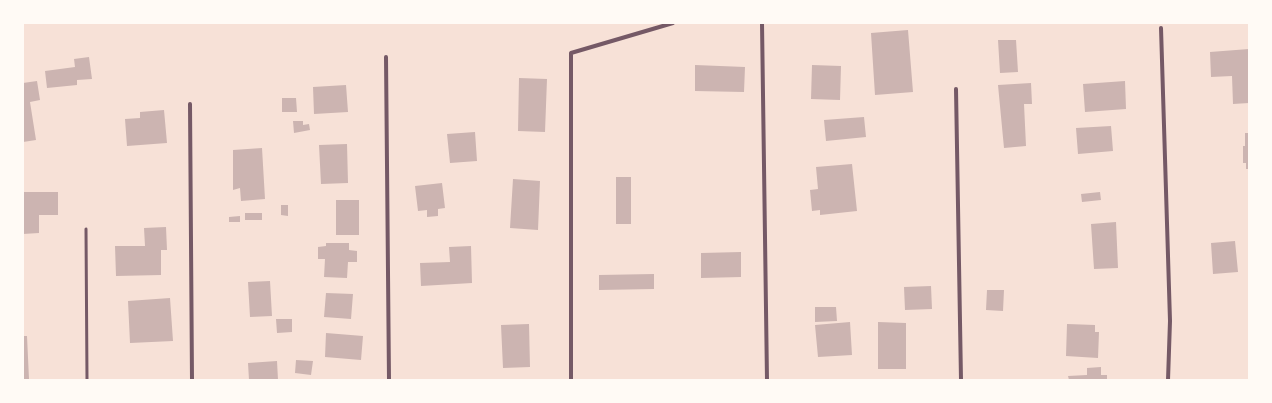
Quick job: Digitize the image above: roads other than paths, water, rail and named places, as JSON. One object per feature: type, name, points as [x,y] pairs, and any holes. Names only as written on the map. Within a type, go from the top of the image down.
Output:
[{"type":"street","points":[[571,380],[571,53],[673,23]]},
{"type":"street","points":[[762,23],[767,380]]},
{"type":"street","points":[[1161,28],[1170,321],[1168,380]]},
{"type":"street","points":[[386,57],[389,380]]},
{"type":"street","points":[[956,89],[961,380]]},
{"type":"street","points":[[190,104],[192,380]]},
{"type":"lane","points":[[86,228],[88,380]]}]
